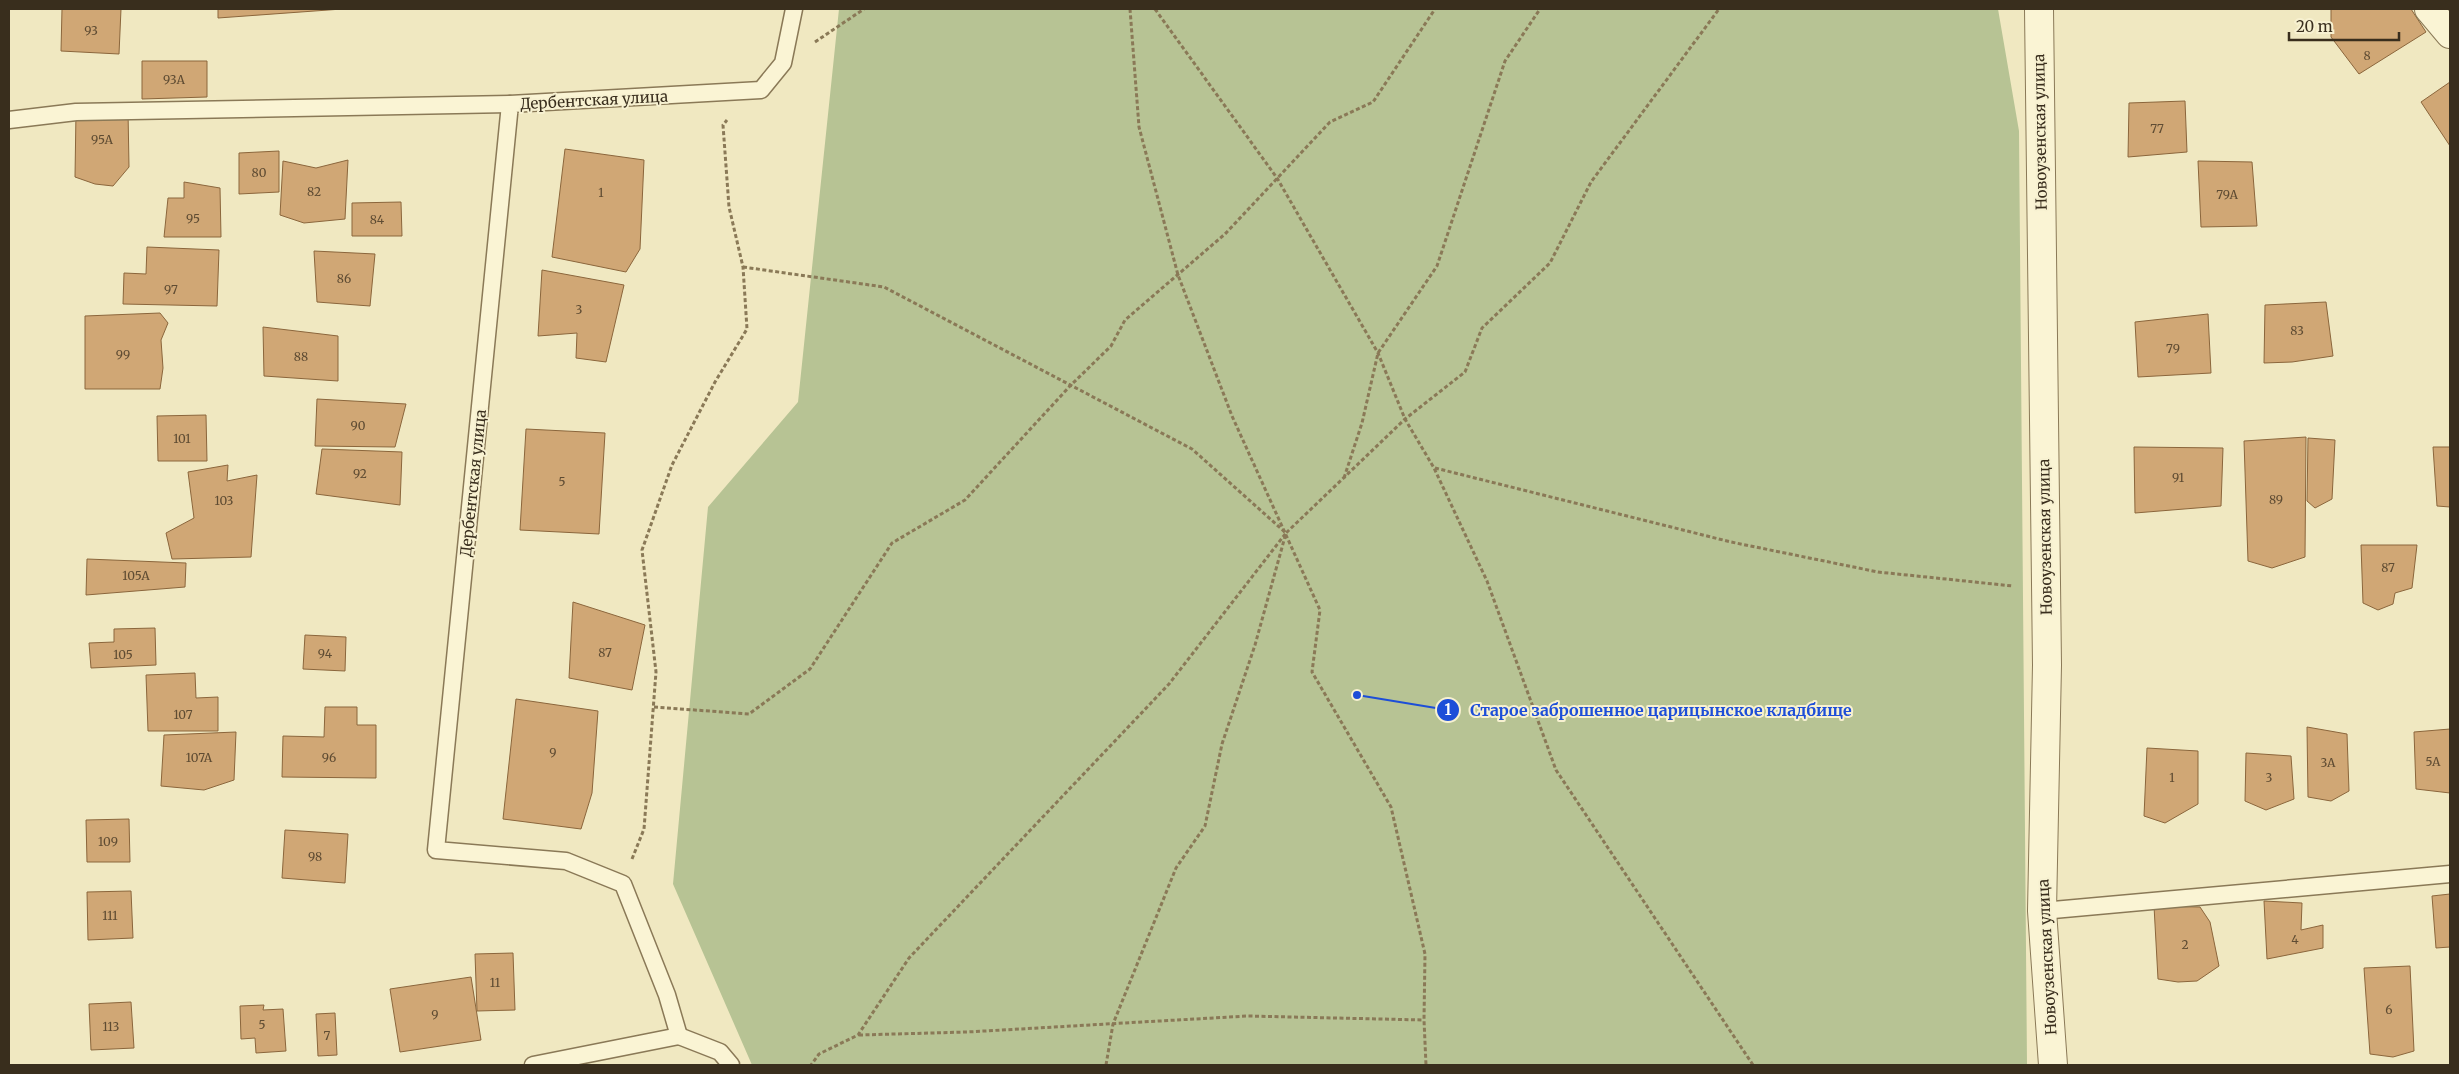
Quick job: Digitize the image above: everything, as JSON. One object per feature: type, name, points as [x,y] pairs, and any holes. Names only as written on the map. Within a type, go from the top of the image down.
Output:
[{"type":"street","name":"Новоузенская улица","points":[[2039,9],[2046,589],[2042,911],[2053,1065]]},
{"type":"street","points":[[2429,9],[2450,34]]},
{"type":"lane","points":[[761,90],[783,63],[794,9]]},
{"type":"lane","name":"Дербентская улица","points":[[624,884],[566,861],[436,850],[510,104],[761,90]]},
{"type":"lane","points":[[9,120],[76,112],[510,104]]},
{"type":"lane","points":[[2042,911],[2450,874]]},
{"type":"lane","points":[[624,884],[666,995],[679,1036]]},
{"type":"lane","points":[[534,1065],[679,1036],[720,1052],[731,1065]]},
{"type":"path","points":[[783,63],[864,9]]},
{"type":"path","points":[[1130,9],[1139,128],[1178,275],[1232,416],[1320,610],[1312,672],[1391,807],[1425,954],[1424,1020],[1426,1065]]},
{"type":"path","points":[[1155,9],[1277,178],[1378,353],[1405,419],[1434,468],[1488,581],[1556,770],[1753,1065]]},
{"type":"path","points":[[654,707],[749,714],[810,669],[892,543],[965,500],[1070,386],[1111,346],[1125,320],[1224,234],[1330,122],[1373,102],[1435,9]]},
{"type":"path","points":[[1344,478],[1362,423],[1378,353],[1437,266],[1505,61],[1540,9]]},
{"type":"path","points":[[858,1035],[909,958],[1169,684],[1286,534],[1405,419],[1465,372],[1482,328],[1550,263],[1591,182],[1720,9]]},
{"type":"path","points":[[624,884],[644,829],[656,672],[642,550],[672,465],[715,382],[747,329],[743,267],[729,207],[723,125],[761,90]]},
{"type":"path","points":[[743,267],[884,287],[1192,449],[1286,534]]},
{"type":"path","points":[[1434,468],[1731,542],[1878,572],[2046,589]]},
{"type":"path","points":[[1106,1065],[1113,1024],[1176,868],[1205,826],[1222,744],[1255,645],[1286,534]]},
{"type":"path","points":[[811,1065],[819,1054],[858,1035],[967,1032],[1247,1016],[1424,1020]]},
{"type":"green space","points":[[839,9],[1998,9],[2019,131],[2027,1065],[752,1065],[673,884],[708,507],[798,402]]},
{"type":"building","points":[[62,9],[121,9],[119,54],[61,51]]},
{"type":"building","points":[[218,9],[342,9],[218,18]]},
{"type":"building","points":[[2331,9],[2411,9],[2426,32],[2359,74],[2331,37]]},
{"type":"building","points":[[142,61],[207,61],[207,97],[142,99]]},
{"type":"building","points":[[2450,82],[2450,146],[2421,102]]},
{"type":"building","points":[[2185,101],[2187,152],[2128,157],[2129,103]]},
{"type":"building","points":[[128,111],[129,167],[113,186],[95,184],[75,177],[76,112]]},
{"type":"building","points":[[565,149],[644,160],[640,249],[626,272],[552,257]]},
{"type":"building","points":[[279,151],[279,192],[239,194],[239,153]]},
{"type":"building","points":[[348,160],[345,219],[304,223],[280,215],[283,161],[316,168]]},
{"type":"building","points":[[2198,161],[2252,162],[2257,226],[2201,227]]},
{"type":"building","points":[[184,182],[220,188],[221,237],[164,237],[168,198],[184,198]]},
{"type":"building","points":[[401,202],[402,236],[352,236],[352,203]]},
{"type":"building","points":[[147,247],[219,250],[217,306],[123,304],[124,273],[146,274]]},
{"type":"building","points":[[314,251],[375,254],[370,306],[317,302]]},
{"type":"building","points":[[542,270],[624,285],[606,362],[576,358],[577,333],[538,336]]},
{"type":"building","points":[[2326,302],[2333,356],[2292,362],[2264,363],[2265,305]]},
{"type":"building","points":[[160,313],[168,323],[161,340],[163,368],[160,389],[85,389],[85,316]]},
{"type":"building","points":[[2208,314],[2211,373],[2138,377],[2135,322]]},
{"type":"building","points":[[263,327],[338,336],[338,381],[264,376]]},
{"type":"building","points":[[317,399],[406,404],[395,447],[315,446]]},
{"type":"building","points":[[206,415],[207,461],[158,461],[157,416]]},
{"type":"building","points":[[526,429],[605,433],[599,534],[520,530]]},
{"type":"building","points":[[2306,437],[2305,557],[2272,568],[2248,561],[2244,441]]},
{"type":"building","points":[[2308,438],[2335,440],[2332,499],[2315,508],[2307,501]]},
{"type":"building","points":[[2134,447],[2223,448],[2221,506],[2135,513]]},
{"type":"building","points":[[2433,447],[2450,447],[2450,507],[2437,506]]},
{"type":"building","points":[[322,449],[402,452],[400,505],[316,494]]},
{"type":"building","points":[[228,465],[227,481],[257,475],[251,557],[172,559],[166,533],[194,518],[188,472]]},
{"type":"building","points":[[2361,545],[2417,545],[2412,588],[2395,593],[2393,604],[2378,610],[2363,603]]},
{"type":"building","points":[[87,559],[186,563],[185,587],[86,595]]},
{"type":"building","points":[[573,602],[645,625],[632,690],[569,678]]},
{"type":"building","points":[[155,628],[156,665],[91,668],[89,643],[114,642],[114,629]]},
{"type":"building","points":[[305,635],[346,637],[345,671],[303,669]]},
{"type":"building","points":[[195,673],[196,698],[218,697],[218,731],[148,731],[146,675]]},
{"type":"building","points":[[516,699],[598,711],[592,793],[581,829],[503,819]]},
{"type":"building","points":[[325,707],[357,707],[357,725],[376,725],[376,778],[282,777],[283,736],[324,737]]},
{"type":"building","points":[[2307,727],[2347,734],[2349,791],[2331,801],[2308,797]]},
{"type":"building","points":[[2450,729],[2450,793],[2416,789],[2414,732]]},
{"type":"building","points":[[236,732],[234,780],[204,790],[161,786],[164,735]]},
{"type":"building","points":[[2147,748],[2198,751],[2198,804],[2165,823],[2144,816]]},
{"type":"building","points":[[2246,753],[2291,756],[2294,799],[2266,810],[2245,801]]},
{"type":"building","points":[[129,819],[130,862],[87,862],[86,820]]},
{"type":"building","points":[[285,830],[348,834],[345,883],[282,878]]},
{"type":"building","points":[[131,891],[133,938],[88,940],[87,892]]},
{"type":"building","points":[[2450,894],[2450,947],[2436,948],[2432,896]]},
{"type":"building","points":[[2264,901],[2302,903],[2301,930],[2323,925],[2323,948],[2267,959]]},
{"type":"building","points":[[2154,906],[2200,907],[2210,922],[2219,966],[2197,981],[2178,982],[2158,979]]},
{"type":"building","points":[[513,953],[515,1010],[477,1011],[475,954]]},
{"type":"building","points":[[2410,966],[2414,1051],[2393,1057],[2370,1054],[2364,968]]},
{"type":"building","points":[[471,977],[481,1040],[400,1052],[390,989]]},
{"type":"building","points":[[131,1002],[134,1048],[91,1050],[89,1004]]},
{"type":"building","points":[[264,1005],[263,1010],[283,1009],[286,1051],[256,1053],[255,1038],[241,1039],[240,1006]]},
{"type":"building","points":[[335,1013],[337,1055],[318,1056],[316,1014]]},
{"type":"place","name":"Старое заброшенное царицынское кладбище","points":[[1357,695]]}]
